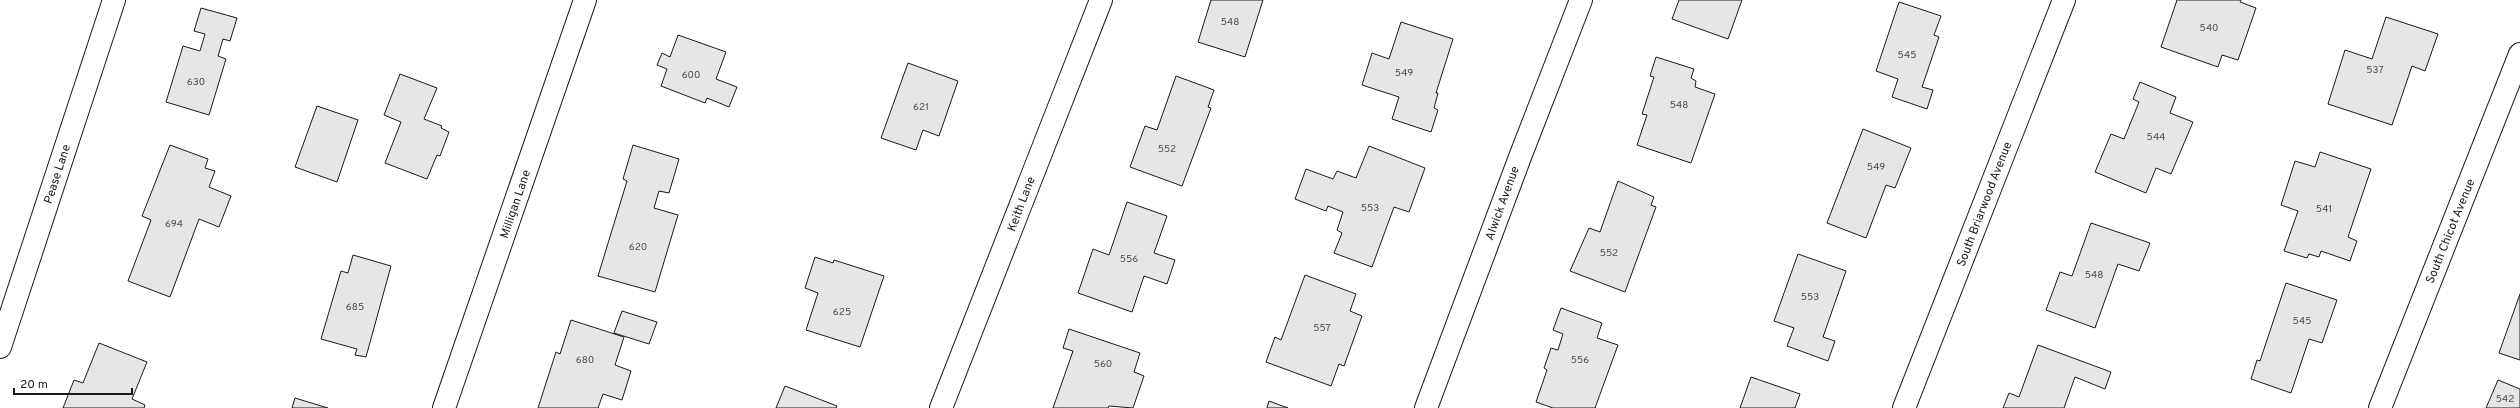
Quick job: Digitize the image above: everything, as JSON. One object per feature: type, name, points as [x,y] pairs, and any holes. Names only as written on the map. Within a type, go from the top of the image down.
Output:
[{"type":"street","name":"Pease Lane","points":[[0,347],[114,0]]},
{"type":"street","name":"Milligan Lane","points":[[444,408],[585,0]]},
{"type":"street","name":"Keith Lane","points":[[941,408],[1101,0]]},
{"type":"street","name":"Alwick Avenue","points":[[1426,408],[1517,164],[1581,0]]},
{"type":"street","name":"South Briarwood Avenue","points":[[1904,408],[2064,0]]},
{"type":"street","name":"South Chicot Avenue","points":[[2380,408],[2520,54]]},
{"type":"building","points":[[1211,0],[1263,0],[1245,57],[1198,42]]},
{"type":"building","points":[[1679,0],[1742,0],[1728,39],[1672,19]]},
{"type":"building","points":[[2177,0],[2241,0],[2240,2],[2256,8],[2238,60],[2222,55],[2218,67],[2161,47]]},
{"type":"building","points":[[1899,2],[1941,16],[1934,35],[1939,37],[1922,87],[1933,90],[1927,109],[1892,97],[1898,79],[1876,71]]},
{"type":"building","points":[[201,8],[237,18],[230,41],[223,39],[218,56],[226,59],[209,115],[166,102],[183,46],[200,51],[205,34],[194,31]]},
{"type":"building","points":[[2386,17],[2438,34],[2425,71],[2412,66],[2392,125],[2328,104],[2345,50],[2372,59]]},
{"type":"building","points":[[1401,22],[1453,39],[1436,93],[1438,93],[1434,108],[1438,110],[1431,132],[1392,119],[1399,97],[1362,85],[1372,53],[1389,59]]},
{"type":"building","points":[[678,35],[726,52],[716,79],[737,87],[729,107],[707,98],[705,103],[661,86],[667,69],[657,65],[662,53],[670,57]]},
{"type":"building","points":[[1656,57],[1694,69],[1691,78],[1696,81],[1695,87],[1715,94],[1691,163],[1637,145],[1647,115],[1642,114],[1654,77],[1650,76]]},
{"type":"building","points":[[908,63],[958,81],[939,136],[923,130],[916,150],[881,138]]},
{"type":"building","points":[[400,74],[437,88],[424,119],[442,126],[441,128],[449,132],[440,156],[437,155],[427,179],[385,163],[401,122],[384,115]]},
{"type":"building","points":[[1176,76],[1214,90],[1208,107],[1211,108],[1182,186],[1130,167],[1145,126],[1157,130]]},
{"type":"building","points":[[2140,82],[2176,97],[2170,113],[2193,122],[2171,174],[2156,168],[2146,193],[2095,172],[2111,134],[2124,139],[2139,102],[2133,99]]},
{"type":"building","points":[[317,106],[358,120],[337,182],[295,167]]},
{"type":"building","points":[[1863,129],[1911,148],[1895,188],[1886,185],[1866,238],[1827,223]]},
{"type":"building","points":[[170,145],[208,159],[205,168],[215,171],[209,187],[231,196],[219,227],[199,219],[170,297],[128,281],[151,220],[142,216]]},
{"type":"building","points":[[633,145],[679,159],[669,193],[659,191],[654,208],[678,215],[655,292],[598,276],[627,181],[623,179]]},
{"type":"building","points":[[1369,146],[1425,168],[1409,212],[1394,207],[1372,267],[1334,253],[1342,233],[1337,230],[1343,212],[1328,206],[1326,211],[1295,199],[1306,169],[1333,179],[1337,171],[1356,178]]},
{"type":"building","points":[[2320,152],[2371,169],[2348,237],[2357,241],[2350,261],[2321,251],[2319,257],[2309,254],[2307,258],[2284,251],[2298,211],[2281,205],[2295,161],[2315,167]]},
{"type":"building","points":[[1618,181],[1654,197],[1651,205],[1656,207],[1625,292],[1570,271],[1589,228],[1600,232]]},
{"type":"building","points":[[1127,202],[1167,216],[1154,253],[1175,260],[1167,284],[1144,276],[1132,312],[1078,293],[1093,249],[1109,255]]},
{"type":"building","points":[[2091,223],[2150,243],[2139,271],[2118,264],[2095,328],[2046,310],[2060,272],[2072,276]]},
{"type":"building","points":[[1798,254],[1846,271],[1823,337],[1835,341],[1828,361],[1787,346],[1794,328],[1774,321]]},
{"type":"building","points":[[353,255],[391,266],[366,357],[355,355],[357,349],[321,339],[341,271],[348,273]]},
{"type":"building","points":[[815,257],[833,263],[834,260],[884,276],[860,347],[806,330],[818,293],[805,288]]},
{"type":"building","points":[[1305,275],[1356,294],[1350,311],[1362,316],[1344,366],[1339,364],[1331,386],[1266,362],[1275,337],[1281,340]]},
{"type":"building","points":[[2286,283],[2337,300],[2322,343],[2309,339],[2291,393],[2251,379],[2257,360],[2260,361]]},
{"type":"building","points":[[2520,294],[2520,360],[2499,353]]},
{"type":"building","points":[[1561,308],[1602,323],[1597,338],[1618,345],[1595,408],[1553,408],[1536,402],[1547,370],[1544,368],[1551,348],[1558,350],[1563,334],[1553,330]]},
{"type":"building","points":[[622,311],[657,322],[649,344],[614,333]]},
{"type":"building","points":[[571,320],[624,337],[615,365],[631,371],[622,400],[603,394],[598,408],[538,408],[556,352],[560,354]]},
{"type":"building","points":[[1069,329],[1140,353],[1134,372],[1144,376],[1133,408],[1109,406],[1108,408],[1053,408],[1073,351],[1063,348]]},
{"type":"building","points":[[99,343],[147,362],[132,399],[145,405],[144,408],[63,408],[74,380],[83,383]]},
{"type":"building","points":[[2038,345],[2111,372],[2105,389],[2075,377],[2064,408],[2003,408],[2009,393],[2019,397]]},
{"type":"building","points":[[1751,377],[1800,394],[1795,408],[1740,408]]},
{"type":"building","points":[[2498,380],[2520,389],[2520,408],[2486,408]]},
{"type":"building","points":[[785,386],[837,406],[836,408],[776,408]]},
{"type":"building","points":[[295,398],[328,408],[292,408]]},
{"type":"building","points":[[1269,401],[1288,408],[1267,408]]}]
